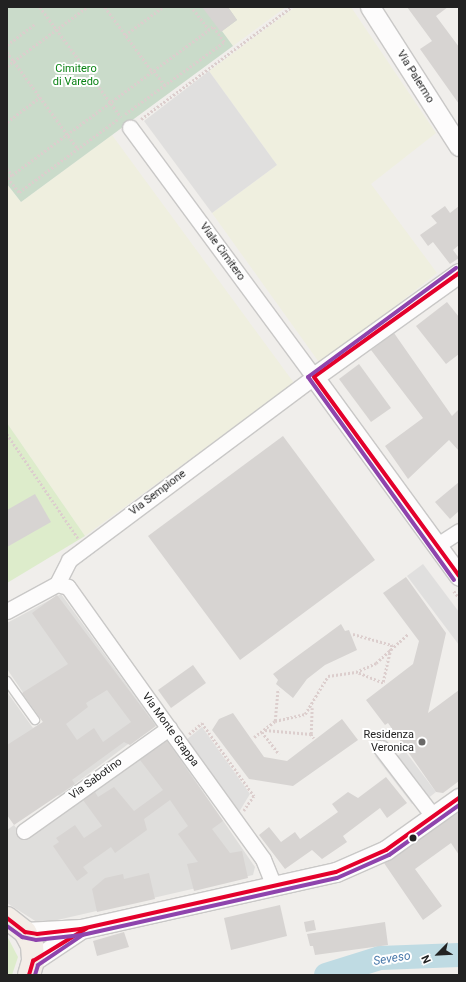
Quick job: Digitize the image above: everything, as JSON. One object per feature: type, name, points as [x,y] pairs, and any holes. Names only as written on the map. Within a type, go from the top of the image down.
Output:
[{"type":"main road","points":[[7,918],[25,932],[31,968]]},
{"type":"street","name":"Via Palermo","points":[[370,7],[459,146]]},
{"type":"street","name":"Viale Cimitero","points":[[130,128],[314,377]]},
{"type":"street","points":[[459,273],[314,377],[459,576]]},
{"type":"street","name":"Via Sempione","points":[[57,584],[70,560],[314,377]]},
{"type":"street","points":[[436,546],[459,531]]},
{"type":"street","points":[[7,611],[57,584]]},
{"type":"street","name":"Via Monte Grappa","points":[[57,584],[68,587],[264,862],[274,886]]},
{"type":"street","name":"Via Sabotino","points":[[24,831],[169,728]]},
{"type":"street","points":[[381,748],[433,816]]},
{"type":"street","points":[[25,932],[81,929],[336,872],[372,858],[459,798]]},
{"type":"street","points":[[31,968],[81,929]]},
{"type":"lane","points":[[7,682],[35,720]]},
{"type":"path","points":[[40,7],[130,128],[291,7]]},
{"type":"path","points":[[7,66],[87,7]]},
{"type":"path","points":[[105,7],[125,35],[165,85]]},
{"type":"path","points":[[125,35],[162,7]]},
{"type":"path","points":[[7,168],[12,175],[208,30],[192,7]]},
{"type":"path","points":[[7,45],[35,24]]},
{"type":"path","points":[[7,52],[78,149]]},
{"type":"path","points":[[7,122],[40,97]]},
{"type":"path","points":[[7,434],[85,548]]},
{"type":"path","points":[[353,634],[392,645]]},
{"type":"path","points":[[314,738],[311,734],[312,708],[315,695],[328,676],[356,672],[376,663],[392,645],[408,634]]},
{"type":"path","points":[[356,672],[383,683],[392,645]]},
{"type":"path","points":[[275,721],[278,690]]},
{"type":"path","points":[[254,737],[275,721],[297,718],[312,708]]},
{"type":"path","points":[[179,742],[202,723],[254,796],[236,822]]},
{"type":"path","points":[[263,731],[311,734]]},
{"type":"path","points":[[263,731],[279,754]]},
{"type":"shaded area","points":[[209,71],[277,165],[212,213],[144,121]]},
{"type":"shaded area","points":[[423,564],[459,612],[459,645],[407,576]]},
{"type":"shaded area","points":[[61,594],[155,724],[59,796],[7,745],[7,692],[33,728],[43,722],[7,669],[7,623]]},
{"type":"shaded area","points":[[202,727],[250,794],[239,812],[186,740]]},
{"type":"shaded area","points":[[166,738],[255,867],[253,875],[40,924],[7,903],[7,830],[14,825],[25,840]]},
{"type":"shaded area","points":[[405,751],[436,792],[427,799],[396,757]]},
{"type":"shaded area","points":[[378,753],[415,802],[412,804],[375,756]]},
{"type":"green space","name":"Cimitero di Varedo","points":[[7,7],[228,7],[237,20],[222,31],[233,46],[21,202],[7,184]]},
{"type":"green space","points":[[228,7],[286,7],[233,46],[222,31]]},
{"type":"green space","points":[[295,7],[351,7],[436,133],[371,184],[437,273],[321,365],[212,213],[277,165],[209,71]]},
{"type":"green space","points":[[112,135],[294,383],[85,536],[7,423],[7,184],[21,202]]},
{"type":"green space","points":[[7,423],[85,536],[7,583]]},
{"type":"green space","points":[[7,936],[18,957],[12,975],[7,975]]},
{"type":"building","points":[[202,7],[228,7],[237,20],[221,32]]},
{"type":"building","points":[[407,7],[448,7],[436,16],[459,47],[459,104],[420,49],[432,41]]},
{"type":"building","points":[[445,206],[450,213],[459,206],[459,245],[453,250],[459,258],[450,264],[433,242],[428,246],[420,235],[437,223],[431,216]]},
{"type":"building","points":[[447,302],[459,317],[459,354],[446,364],[416,326]]},
{"type":"building","points":[[394,333],[452,416],[459,409],[459,451],[449,440],[408,479],[385,446],[423,418],[371,350]]},
{"type":"building","points":[[359,364],[391,408],[371,422],[339,379]]},
{"type":"building","points":[[283,436],[375,560],[240,660],[148,536]]},
{"type":"building","points":[[459,482],[459,511],[450,519],[435,502]]},
{"type":"building","points":[[35,494],[51,522],[7,547],[7,510]]},
{"type":"building","points":[[406,577],[446,633],[428,713],[459,690],[459,781],[443,793],[436,792],[388,723],[385,725],[366,700],[413,664],[419,641],[383,593]]},
{"type":"building","points":[[57,595],[156,726],[130,745],[124,742],[72,780],[75,784],[14,825],[7,815],[7,745],[43,722],[22,693],[68,664],[32,613]],"holes":[[[107,690],[131,722],[103,742],[94,728],[77,740],[66,724],[88,707],[86,703]]]},
{"type":"building","points":[[341,624],[345,631],[349,630],[357,650],[325,665],[307,679],[293,698],[276,684],[278,680],[273,674]]},
{"type":"building","points":[[193,665],[206,683],[171,708],[158,690]]},
{"type":"building","points":[[233,713],[264,757],[287,761],[342,719],[358,740],[293,786],[249,779],[212,730],[219,719]]},
{"type":"building","points":[[167,741],[223,821],[212,829],[230,853],[242,851],[248,878],[194,891],[187,864],[198,862],[178,834],[188,826],[170,800],[144,819],[147,830],[115,853],[111,847],[83,867],[88,873],[77,881],[53,846],[59,842],[56,838],[75,825],[84,838],[102,826],[83,800],[95,792],[98,797],[114,787],[134,811],[163,790],[140,760]]},
{"type":"building","points":[[386,777],[407,803],[387,818],[380,808],[343,836],[347,842],[322,859],[312,850],[285,869],[259,835],[269,827],[281,842],[295,832],[300,839],[338,812],[332,804],[348,792],[358,798]]},
{"type":"building","points":[[459,812],[459,855],[451,843],[415,869],[442,906],[423,920],[384,863]]},
{"type":"building","points":[[149,873],[155,899],[97,912],[92,889],[105,878],[123,874],[124,879]]},
{"type":"building","points":[[280,905],[287,936],[231,950],[224,918]]},
{"type":"building","points":[[314,920],[316,930],[306,932],[304,922]]},
{"type":"building","points":[[385,922],[388,945],[315,955],[313,946],[310,946],[307,934]]},
{"type":"building","points":[[124,932],[129,947],[97,956],[93,941]]},
{"type":"waterway","name":"Seveso","points":[[326,975],[380,958],[459,955]]},
{"type":"transit line","points":[[454,580],[308,377],[456,268]]},
{"type":"transit line","points":[[459,273],[314,377],[459,576]]},
{"type":"transit line","points":[[7,918],[25,932],[37,934],[81,929],[336,872],[386,850],[459,798]]},
{"type":"transit line","points":[[7,926],[22,937],[36,940],[82,935],[337,878],[389,855],[459,805]]},
{"type":"transit line","points":[[29,975],[33,961],[87,928]]},
{"type":"transit line","points":[[35,975],[38,965],[84,934]]},
{"type":"place","name":"Residenza Veronica","points":[[422,742]]}]
